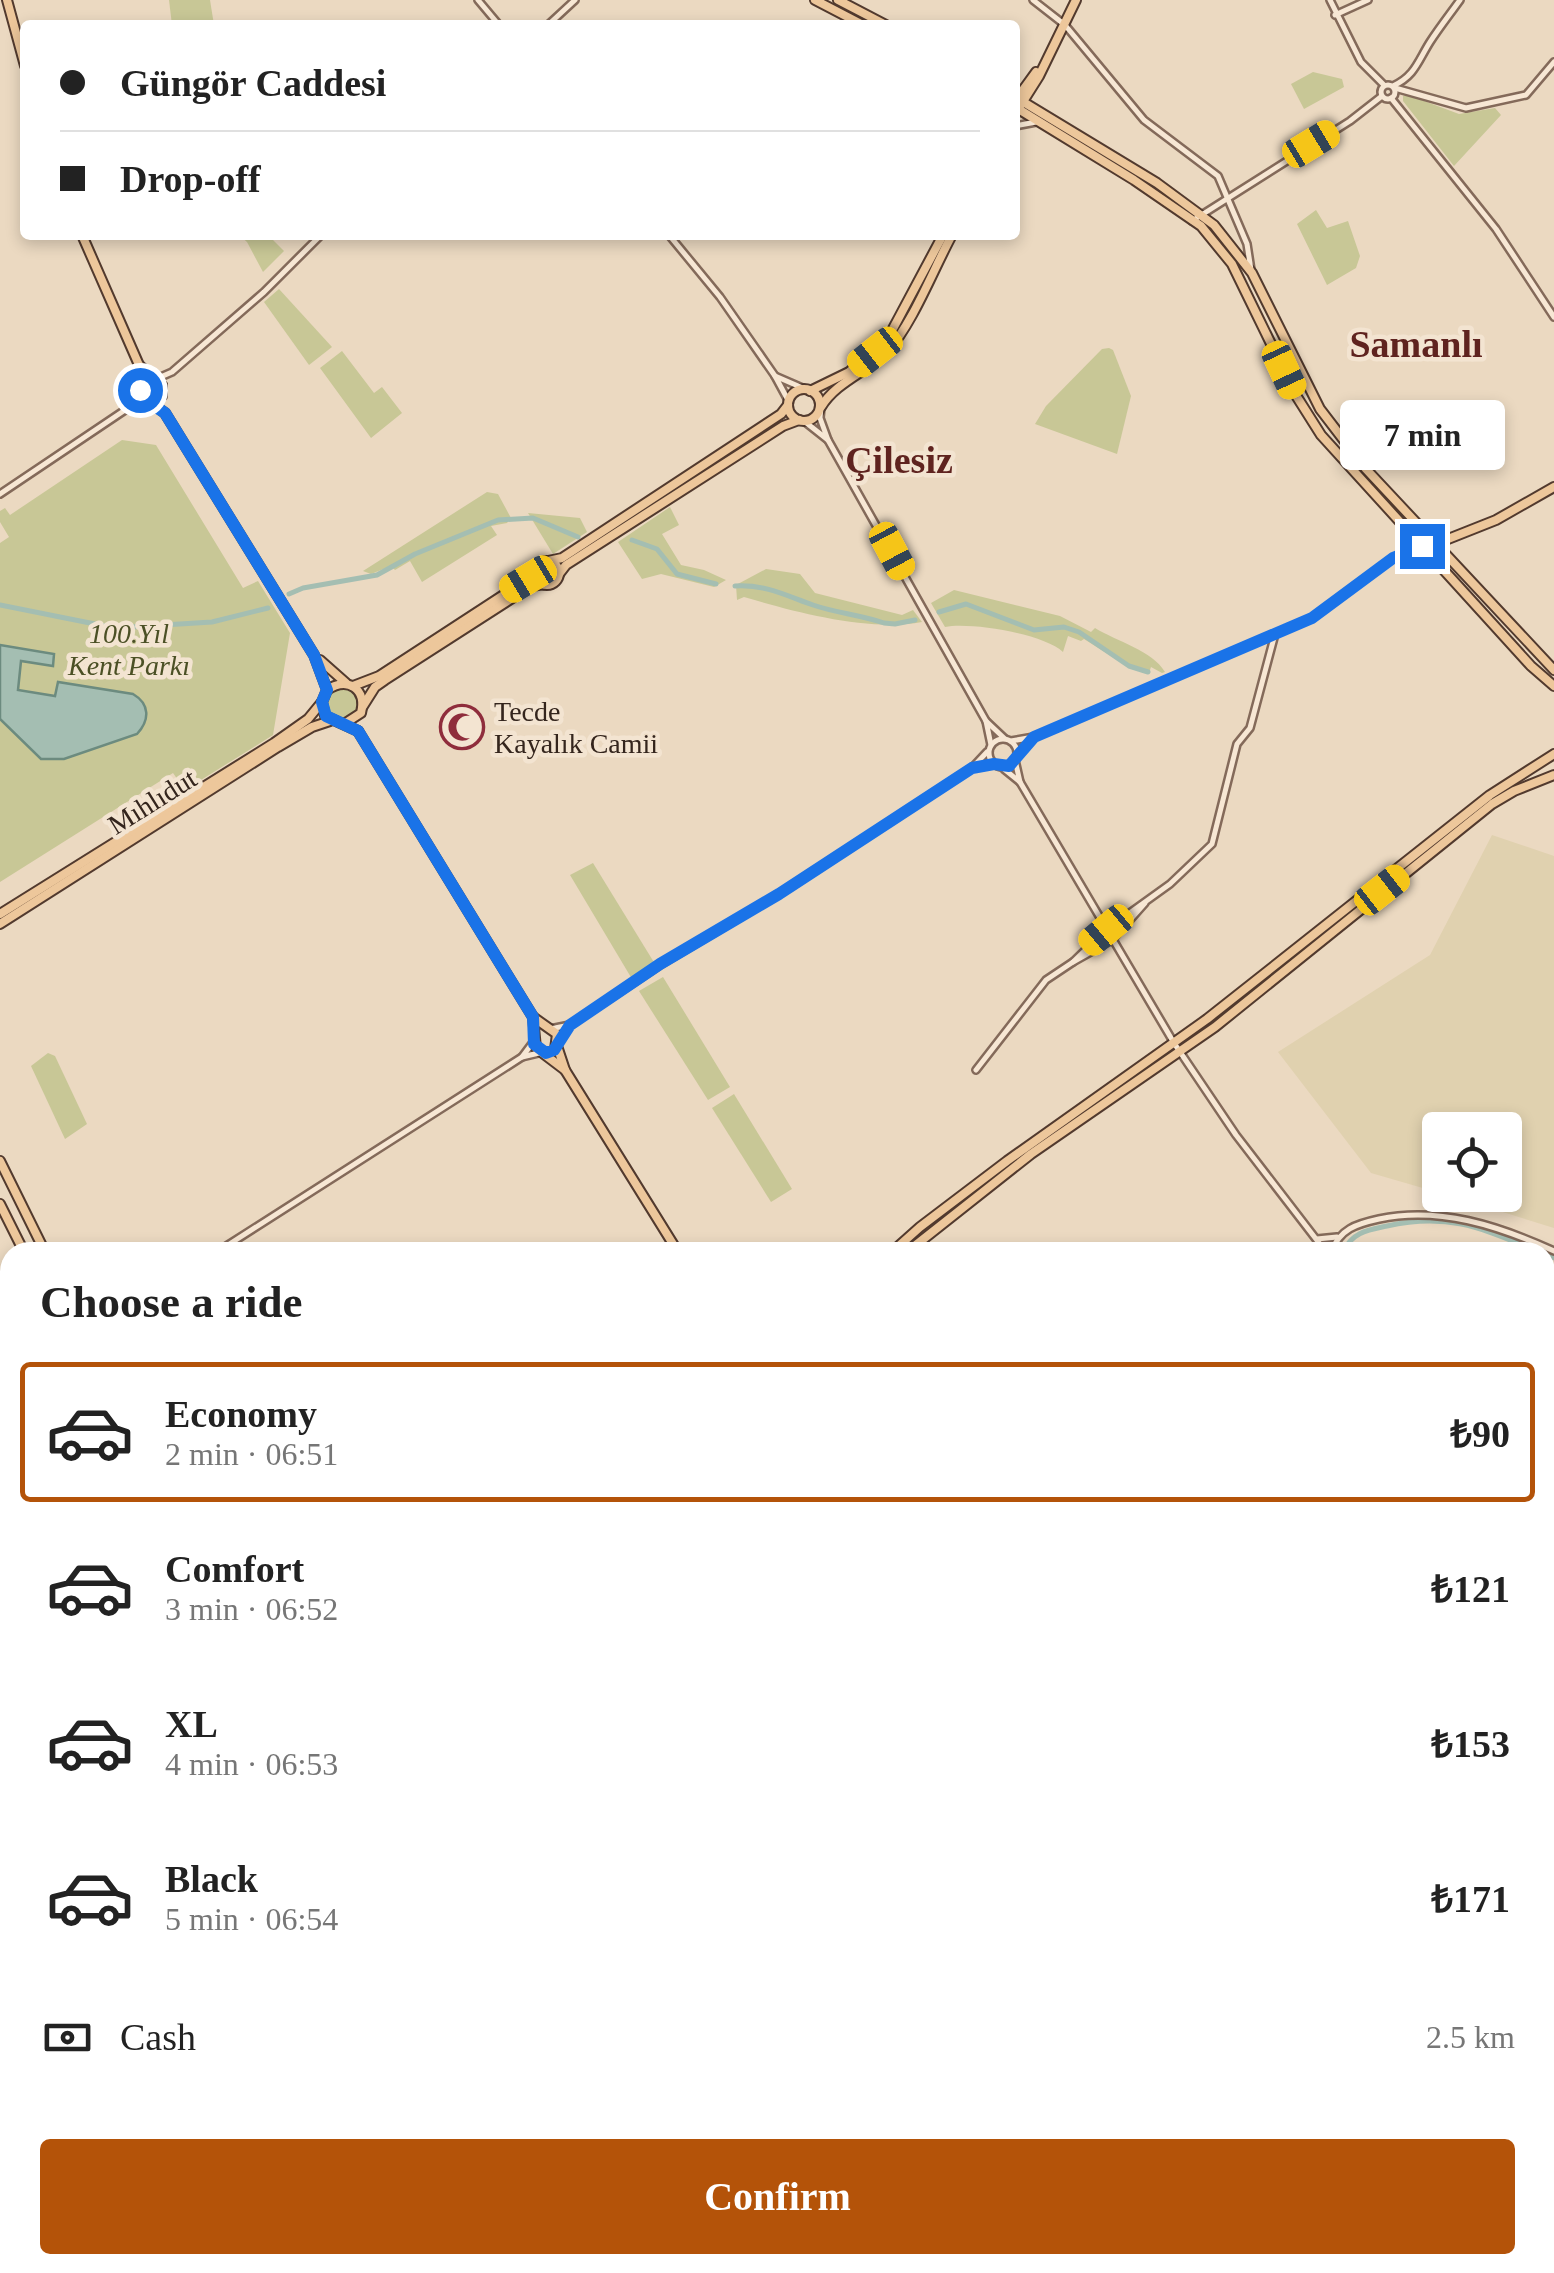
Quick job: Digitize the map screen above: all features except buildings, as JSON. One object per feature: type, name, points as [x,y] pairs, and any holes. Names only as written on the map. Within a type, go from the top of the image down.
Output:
[{"type":"main road","points":[[6,0],[20,49]]},
{"type":"main road","points":[[815,0],[853,20]]},
{"type":"main road","points":[[838,0],[876,20]]},
{"type":"main road","points":[[1020,99],[1076,0]]},
{"type":"main road","points":[[1020,106],[1201,226],[1232,264],[1308,418],[1531,666],[1554,686]]},
{"type":"main road","points":[[1020,106],[1202,215],[1234,248],[1252,273],[1320,409],[1366,469],[1554,670]]},
{"type":"main road","points":[[84,240],[139,364],[141,387],[149,401],[165,413],[314,655],[327,690],[322,702],[330,720],[358,731],[533,1017],[556,1034],[565,1070],[672,1242]]},
{"type":"main road","points":[[327,690],[379,676],[528,579],[540,563],[562,558],[782,414],[795,392],[849,372],[888,338],[939,240]]},
{"type":"main road","points":[[344,724],[361,710],[369,694],[384,680],[531,586],[556,580],[566,565],[782,426],[814,418],[832,393],[882,356],[896,340],[949,240]]},
{"type":"main road","points":[[139,364],[163,392],[165,413]]},
{"type":"main road","points":[[141,387],[154,379]]},
{"type":"main road","points":[[808,390],[818,398],[821,407]]},
{"type":"main road","points":[[149,401],[163,392]]},
{"type":"main road","points":[[788,402],[790,414],[801,421]]},
{"type":"main road","points":[[1438,543],[1496,520],[1554,487]]},
{"type":"main road","points":[[548,561],[557,566],[558,574]]},
{"type":"main road","points":[[536,570],[538,581],[545,584]]},
{"type":"main road","points":[[314,655],[362,696],[358,731]]},
{"type":"main road","name":"Mıhlıdut","points":[[0,914],[274,743],[308,718],[322,702]]},
{"type":"main road","name":"Mıhlıdut","points":[[0,924],[300,734],[330,720]]},
{"type":"main road","points":[[920,1242],[1019,1163],[1178,1047],[1490,795],[1552,754]]},
{"type":"main road","points":[[903,1242],[1007,1161],[1214,1027],[1492,804],[1554,775]]},
{"type":"main road","points":[[533,1017],[535,1037],[544,1052],[565,1070]]},
{"type":"main road","points":[[535,1037],[548,1029]]},
{"type":"main road","points":[[544,1052],[558,1044]]},
{"type":"main road","points":[[0,1161],[40,1242]]},
{"type":"main road","points":[[0,1204],[19,1242]]},
{"type":"street","points":[[478,0],[495,20]]},
{"type":"street","points":[[553,20],[575,0]]},
{"type":"street","points":[[1034,0],[1064,25],[1144,120],[1218,176],[1249,249],[1252,273]]},
{"type":"street","points":[[1330,0],[1362,62],[1384,85],[1466,108],[1526,95],[1554,62]]},
{"type":"street","points":[[1336,15],[1368,0]]},
{"type":"street","points":[[1392,98],[1394,87],[1416,70],[1460,0]]},
{"type":"street","points":[[1192,221],[1350,121],[1382,96],[1384,85]]},
{"type":"street","points":[[1382,96],[1392,98],[1496,229],[1554,318]]},
{"type":"street","points":[[1020,124],[1042,123]]},
{"type":"street","points":[[154,379],[172,372],[264,292],[315,240]]},
{"type":"street","points":[[673,240],[720,297],[775,376],[788,402]]},
{"type":"street","points":[[163,392],[172,372]]},
{"type":"street","points":[[775,376],[808,390]]},
{"type":"street","points":[[131,406],[141,387]]},
{"type":"street","points":[[0,494],[131,406],[149,401]]},
{"type":"street","points":[[821,407],[820,418],[828,440],[986,721],[1007,740],[1016,757],[1020,782]]},
{"type":"street","points":[[801,421],[828,440]]},
{"type":"street","points":[[558,1044],[570,1025],[972,768],[990,747],[1007,740],[1034,737],[1312,618],[1393,558],[1438,543]]},
{"type":"street","points":[[1073,962],[1106,930],[1145,904],[1212,844],[1238,744],[1250,728],[1275,634]]},
{"type":"street","points":[[986,721],[994,764]]},
{"type":"street","points":[[1002,767],[1034,737]]},
{"type":"street","points":[[972,768],[994,764],[1020,782],[1178,1047],[1236,1136],[1320,1242]]},
{"type":"street","points":[[976,1070],[1046,980],[1112,940],[1145,904]]},
{"type":"street","points":[[548,1029],[570,1025]]},
{"type":"street","points":[[522,1057],[535,1037]]},
{"type":"street","points":[[233,1242],[522,1057],[544,1052]]},
{"type":"street","points":[[1317,1239],[1337,1237],[1363,1223],[1394,1216],[1443,1215],[1529,1242]]},
{"type":"street","points":[[1334,1242],[1337,1237]]},
{"type":"shaded area","points":[[0,645],[54,654],[53,666],[21,661],[18,690],[55,696],[58,682],[133,694],[145,707],[141,729],[137,734],[64,759],[41,759],[0,719]]},
{"type":"shaded area","points":[[1492,835],[1554,856],[1554,1228],[1503,1212],[1522,1212],[1522,1112],[1422,1112],[1422,1188],[1371,1173],[1278,1052],[1430,955]]},
{"type":"green space","points":[[169,0],[210,0],[213,20],[171,20]]},
{"type":"green space","points":[[1313,72],[1342,79],[1344,87],[1304,109],[1291,84]]},
{"type":"green space","points":[[1403,96],[1459,114],[1495,108],[1501,115],[1454,166],[1403,101]]},
{"type":"green space","points":[[1316,210],[1327,228],[1348,221],[1360,256],[1356,268],[1327,285],[1297,224]]},
{"type":"green space","points":[[245,240],[273,240],[284,251],[263,272]]},
{"type":"green space","points":[[279,289],[332,347],[309,365],[264,302]]},
{"type":"green space","points":[[1109,348],[1131,396],[1117,454],[1035,424],[1046,406],[1102,349]]},
{"type":"green space","points":[[342,351],[374,393],[382,387],[402,413],[371,438],[320,368]]},
{"type":"green space","name":"100.Yıl Kent Parkı","points":[[122,440],[156,445],[243,588],[258,581],[290,633],[273,735],[185,790],[173,773],[0,882],[0,543],[9,537],[0,522],[0,511],[5,508],[10,515]]},
{"type":"green space","points":[[487,492],[498,494],[511,518],[507,523],[491,526],[497,535],[422,582],[410,561],[395,570],[391,566],[371,574],[363,571]]},
{"type":"green space","points":[[670,507],[679,525],[662,534],[681,565],[726,580],[714,587],[661,574],[642,579],[618,542]]},
{"type":"green space","points":[[528,513],[580,518],[587,532],[553,554]]},
{"type":"green space","points":[[766,569],[800,574],[815,593],[902,615],[913,610],[922,622],[856,622],[744,597],[737,600],[736,585]]},
{"type":"green space","points":[[954,590],[1060,616],[1091,632],[1095,628],[1143,652],[1165,672],[1151,667],[1149,673],[1130,668],[1084,639],[1068,636],[1063,652],[1040,640],[1007,631],[945,627],[931,603]]},
{"type":"green space","points":[[343,687],[354,692],[359,703],[354,714],[343,719],[332,714],[327,703],[332,692]]},
{"type":"green space","points":[[593,863],[655,964],[632,979],[570,875]]},
{"type":"green space","points":[[663,977],[730,1087],[708,1100],[639,991]]},
{"type":"green space","points":[[48,1053],[55,1056],[87,1124],[65,1139],[31,1066]]},
{"type":"green space","points":[[734,1094],[792,1189],[771,1202],[712,1108]]},
{"type":"waterway","points":[[289,594],[377,575],[415,554],[498,520],[533,518],[578,537]]},
{"type":"waterway","points":[[632,540],[657,549],[677,574],[716,584]]},
{"type":"waterway","points":[[735,586],[766,589],[884,623],[915,620]]},
{"type":"waterway","points":[[939,612],[966,604],[1034,630],[1064,627],[1079,632],[1129,666],[1148,672]]},
{"type":"waterway","points":[[0,605],[115,628],[212,622],[268,608]]},
{"type":"waterway","points":[[1350,1242],[1367,1231],[1429,1221],[1466,1225],[1514,1242]]},
{"type":"place","name":"Tecde Kayalık Camii","points":[[462,727]]},
{"type":"district","name":"Samanlı","points":[[1416,344]]},
{"type":"district","name":"Çilesiz","points":[[899,460]]},
{"type":"route","points":[[140,390],[143,398],[165,413],[314,655],[327,690],[322,702],[326,716],[358,731],[533,1017],[534,1044],[546,1053],[554,1050],[570,1025],[660,964],[822,867],[972,768],[1009,766],[1034,737],[1312,618],[1393,558],[1422,546]]}]
